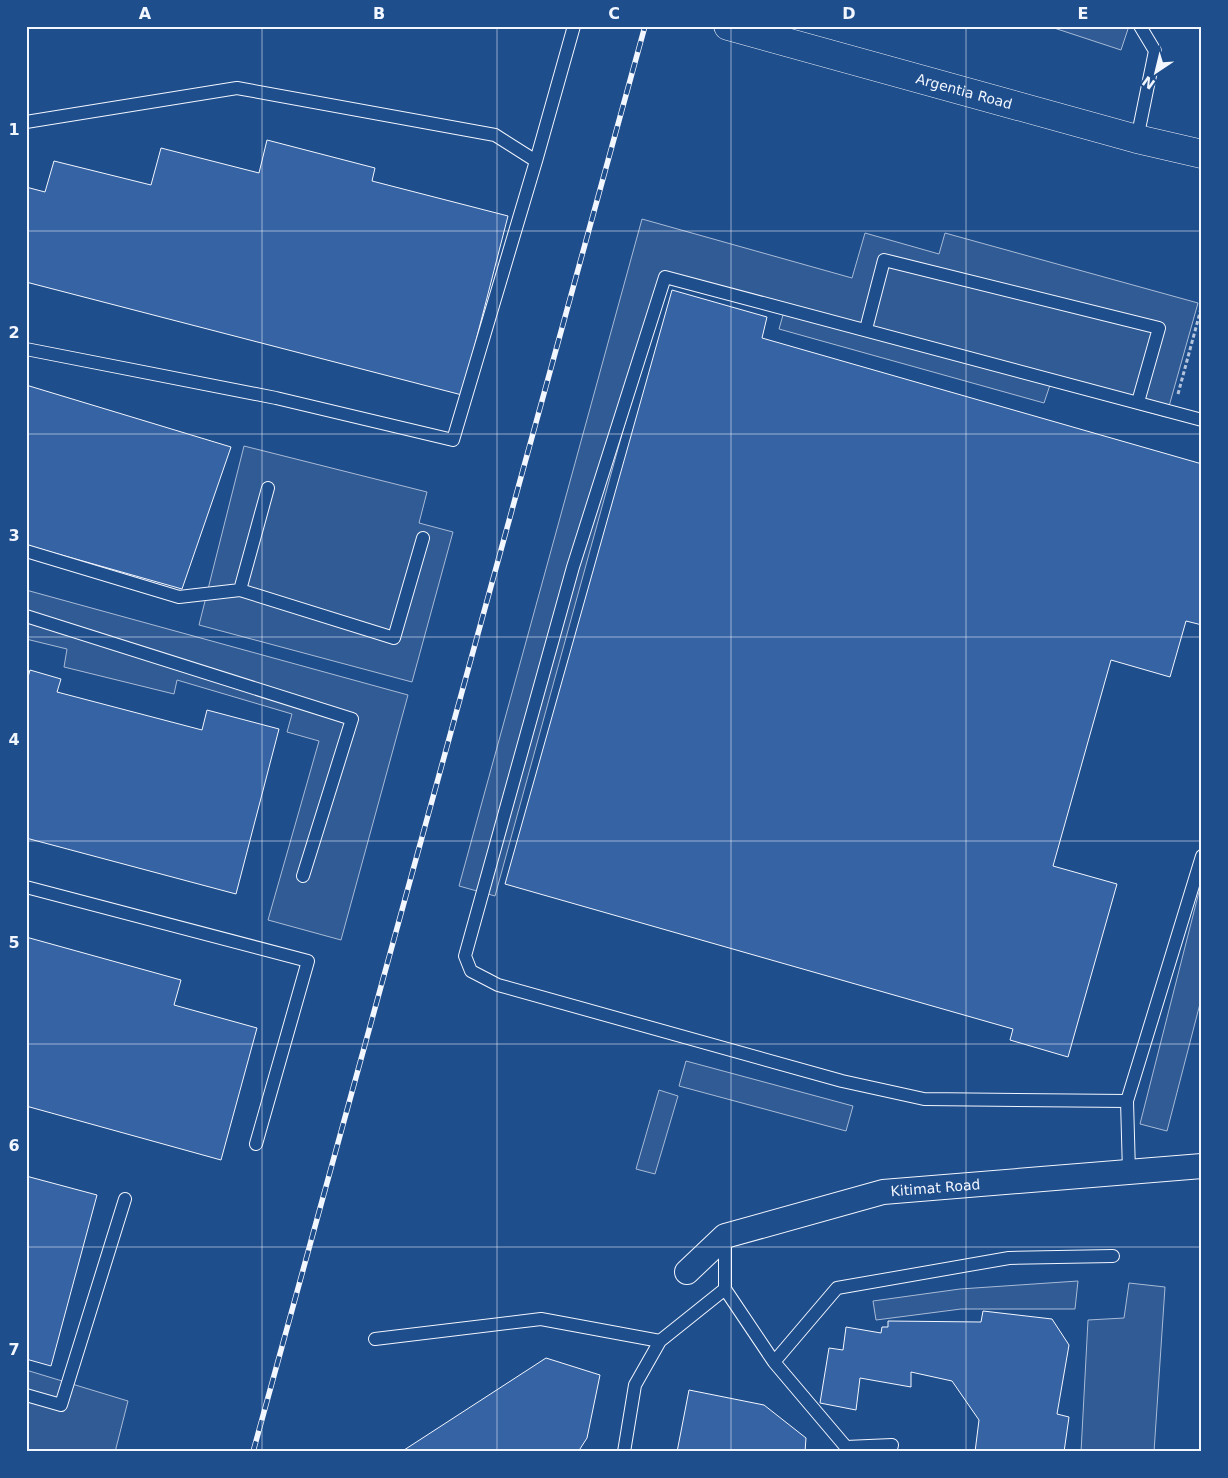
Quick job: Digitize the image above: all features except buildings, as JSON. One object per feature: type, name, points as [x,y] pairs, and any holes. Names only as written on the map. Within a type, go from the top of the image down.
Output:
[{"type":"street","name":"Argentia Road","points":[[733,27],[1137,139],[1202,154]]},
{"type":"street","name":"Kitimat Road","points":[[687,1272],[725,1236],[883,1192],[1202,1166]]},
{"type":"lane","points":[[26,349],[276,398],[453,440],[574,26]]},
{"type":"lane","points":[[1137,139],[1155,51],[1140,26]]},
{"type":"lane","points":[[26,122],[237,88],[495,135],[536,161]]},
{"type":"lane","points":[[866,329],[884,260],[1159,328],[1138,402]]},
{"type":"lane","points":[[1127,1100],[924,1099],[842,1081],[498,985],[471,971],[465,956],[574,567],[665,278],[866,329],[1202,420]]},
{"type":"lane","points":[[240,590],[268,488]]},
{"type":"lane","points":[[26,551],[179,598],[240,590],[394,638],[423,538]]},
{"type":"lane","points":[[26,616],[352,719],[303,876]]},
{"type":"lane","points":[[1129,1172],[1127,1100],[1202,856]]},
{"type":"lane","points":[[26,887],[308,961],[256,1144]]},
{"type":"lane","points":[[26,1395],[61,1404],[125,1199]]},
{"type":"lane","points":[[725,1236],[725,1289],[774,1362],[846,1447],[892,1445],[890,1452]]},
{"type":"lane","points":[[774,1362],[837,1288],[1009,1258],[1114,1256]]},
{"type":"lane","points":[[624,1452],[635,1386],[660,1341],[725,1289]]},
{"type":"lane","points":[[375,1339],[541,1319],[660,1341]]},
{"type":"path","points":[[1173,412],[1202,305]]},
{"type":"shaded area","points":[[1048,26],[1129,26],[1121,50]]},
{"type":"shaded area","points":[[642,219],[852,278],[865,233],[939,254],[945,233],[1198,303],[1166,417],[1050,385],[1044,403],[779,329],[785,308],[666,274],[495,896],[459,886]]},
{"type":"shaded area","points":[[244,446],[427,492],[419,523],[453,532],[412,682],[199,625]]},
{"type":"shaded area","points":[[26,590],[408,695],[341,940],[268,920],[319,741],[287,732],[292,714],[177,680],[174,694],[64,667],[67,649],[26,639]]},
{"type":"shaded area","points":[[1202,880],[1202,996],[1167,1131],[1140,1124]]},
{"type":"shaded area","points":[[686,1061],[853,1106],[846,1131],[679,1086]]},
{"type":"shaded area","points":[[659,1090],[678,1096],[655,1174],[636,1169]]},
{"type":"shaded area","points":[[1078,1281],[1075,1309],[961,1309],[876,1320],[873,1301],[960,1289]]},
{"type":"shaded area","points":[[1129,1283],[1165,1287],[1154,1452],[1081,1452],[1088,1320],[1124,1318]]},
{"type":"shaded area","points":[[26,1370],[128,1401],[115,1452],[26,1452]]},
{"type":"railway","points":[[253,1452],[645,26]]}]
